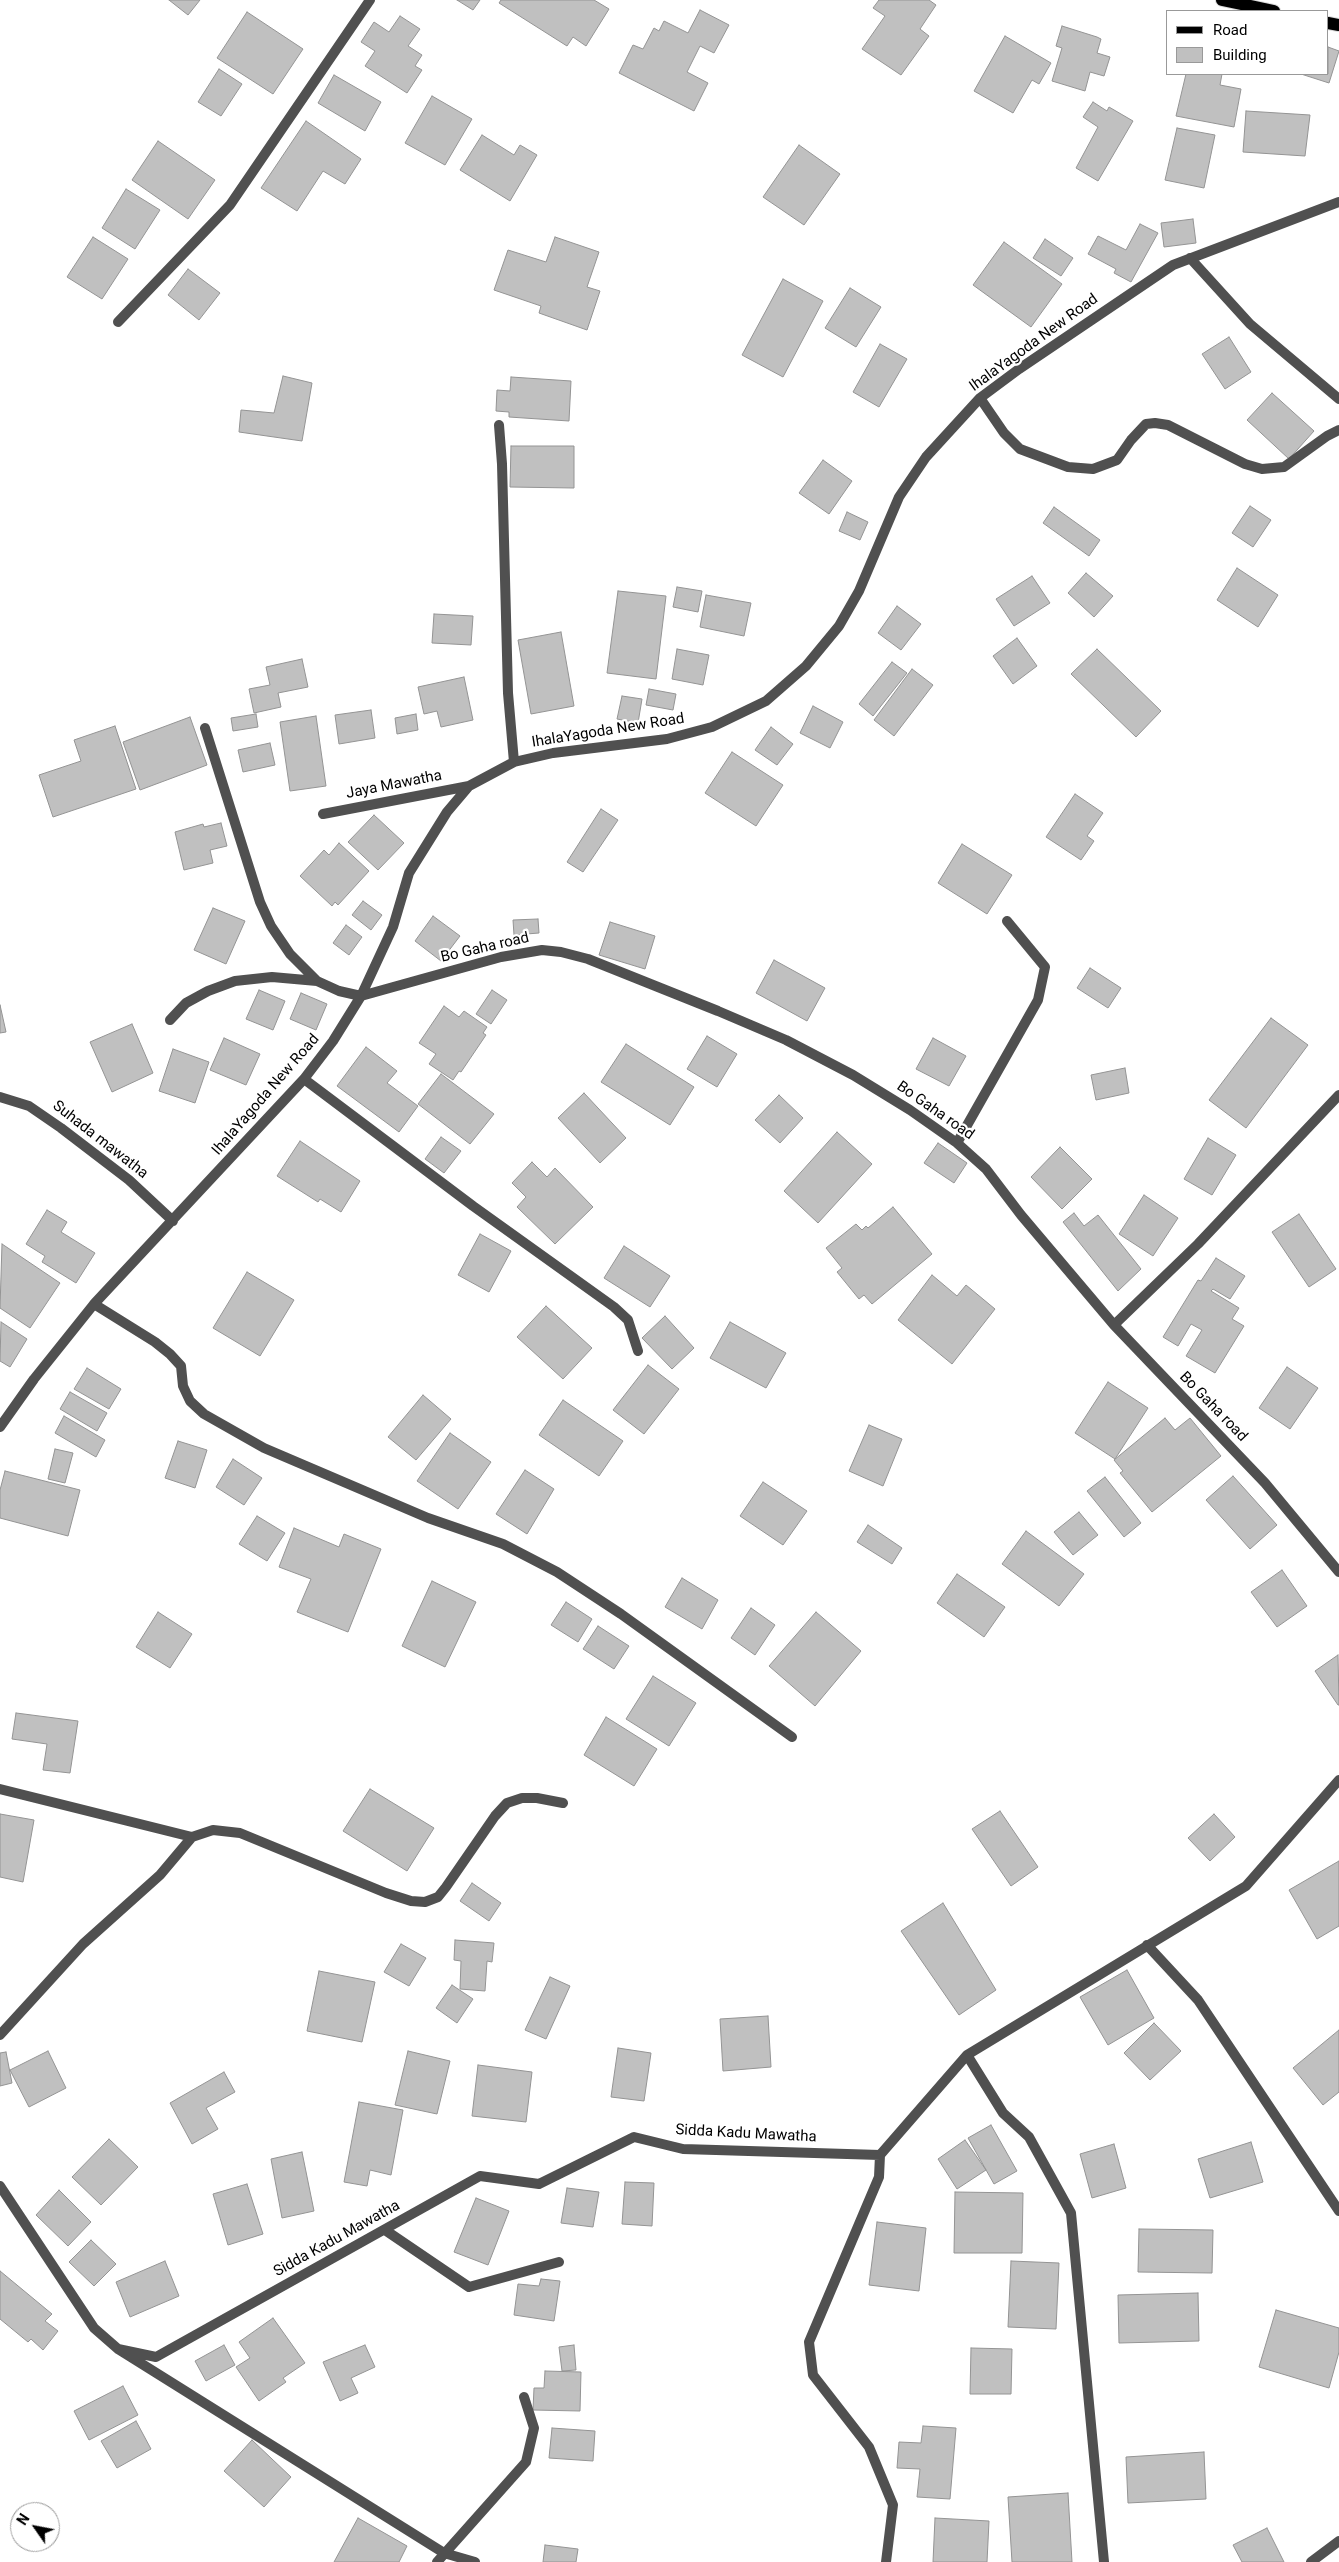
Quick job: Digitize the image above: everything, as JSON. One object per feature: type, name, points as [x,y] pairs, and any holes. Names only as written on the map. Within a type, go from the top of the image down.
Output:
[{"type":"main road","points":[[1222,0],[1269,10]]},
{"type":"street","points":[[118,322],[230,205],[370,0]]},
{"type":"street","name":"IhalaYagoda New Road","points":[[0,1427],[34,1379],[94,1304],[304,1079],[333,1041],[362,996],[393,927],[409,873],[446,812],[469,786],[514,762],[553,753],[609,748],[712,728],[766,701],[806,666],[839,626],[860,591],[899,498],[926,457],[980,398],[1120,299],[1173,265],[1339,202]]},
{"type":"street","points":[[1190,258],[1250,324],[1339,399]]},
{"type":"street","points":[[980,398],[1004,433],[1020,449],[1068,467],[1093,469],[1117,460],[1131,440],[1146,424],[1168,425],[1245,464],[1262,469],[1284,467],[1327,436],[1339,430]]},
{"type":"street","points":[[499,425],[502,464],[508,693],[514,762]]},
{"type":"street","points":[[205,728],[260,902],[271,926],[290,954],[317,980],[338,991],[362,996]]},
{"type":"street","name":"Jaya Mawatha","points":[[323,814],[469,786]]},
{"type":"street","points":[[958,1142],[1038,1000],[1045,967],[1007,921]]},
{"type":"street","name":"Bo Gaha road","points":[[362,996],[501,957],[542,950],[561,952],[588,959],[786,1040],[852,1075],[958,1142],[998,1182],[1021,1215],[1114,1325],[1265,1482],[1339,1572]]},
{"type":"street","points":[[170,1020],[186,1003],[208,991],[235,981],[272,977],[317,980]]},
{"type":"street","points":[[304,1079],[473,1206],[614,1307],[628,1320],[638,1351]]},
{"type":"street","points":[[1114,1325],[1198,1244],[1339,1095]]},
{"type":"street","name":"Suhada mawatha","points":[[0,1097],[29,1106],[61,1128],[129,1180],[173,1221]]},
{"type":"street","points":[[94,1304],[149,1338],[170,1354],[181,1366],[183,1386],[190,1401],[204,1414],[264,1448],[428,1518],[503,1544],[557,1572],[621,1614],[792,1738]]},
{"type":"street","points":[[886,2562],[893,2505],[869,2447],[813,2375],[809,2342],[879,2177],[880,2155],[967,2055],[1246,1886],[1339,1780]]},
{"type":"street","points":[[0,1789],[192,1837]]},
{"type":"street","points":[[0,2035],[76,1951],[160,1875],[192,1837],[213,1830],[240,1833],[386,1893],[411,1902],[425,1902],[438,1896],[446,1887],[495,1816],[507,1803],[522,1798],[537,1798],[563,1803]]},
{"type":"street","points":[[1147,1945],[1198,2000],[1339,2211]]},
{"type":"street","points":[[967,2055],[1003,2113],[1029,2137],[1070,2213],[1104,2562]]},
{"type":"street","name":"Sidda Kadu Mawatha","points":[[118,2349],[156,2357],[480,2176],[539,2184],[634,2136],[683,2149],[880,2155]]},
{"type":"street","points":[[0,2186],[94,2328],[118,2349],[444,2553],[475,2562]]},
{"type":"street","points":[[385,2230],[469,2287],[559,2262]]},
{"type":"street","points":[[437,2562],[526,2462],[534,2428],[524,2397]]},
{"type":"street","points":[[1311,2562],[1339,2541]]},
{"type":"building","points":[[169,0],[200,0],[188,15]]},
{"type":"building","points":[[457,0],[480,0],[473,10]]},
{"type":"building","points":[[501,0],[594,0],[609,9],[586,46],[573,37],[567,46],[499,3]]},
{"type":"building","points":[[879,0],[929,0],[936,5],[920,29],[929,36],[901,75],[862,49],[885,16],[873,8]]},
{"type":"building","points":[[700,10],[729,25],[714,53],[700,46],[687,72],[708,83],[694,111],[619,73],[633,45],[643,49],[654,28],[659,31],[664,21],[688,33]]},
{"type":"building","points":[[247,12],[303,49],[273,94],[217,58]]},
{"type":"building","points":[[400,16],[420,29],[408,46],[422,55],[415,66],[422,70],[407,93],[365,66],[375,51],[361,42],[374,22],[389,32]]},
{"type":"building","points":[[1062,26],[1101,39],[1097,53],[1110,57],[1104,76],[1090,72],[1085,91],[1052,81],[1062,48],[1056,46]]},
{"type":"building","points":[[1005,36],[1051,63],[1039,84],[1032,80],[1013,113],[974,91]]},
{"type":"building","points":[[1329,47],[1339,51],[1329,83],[1304,75],[1329,75]]},
{"type":"building","points":[[219,69],[242,84],[221,116],[198,102]]},
{"type":"building","points":[[334,75],[381,102],[365,131],[318,103]]},
{"type":"building","points":[[1186,75],[1222,75],[1220,85],[1241,89],[1234,127],[1176,116]]},
{"type":"building","points":[[432,96],[472,119],[445,165],[405,143]]},
{"type":"building","points":[[1093,102],[1107,111],[1109,107],[1133,121],[1098,181],[1076,168],[1098,127],[1083,117]]},
{"type":"building","points":[[1246,111],[1310,115],[1305,156],[1243,152]]},
{"type":"building","points":[[306,121],[361,159],[345,184],[323,171],[297,211],[261,188]]},
{"type":"building","points":[[1177,128],[1215,135],[1204,188],[1165,180]]},
{"type":"building","points":[[482,135],[514,155],[520,145],[537,155],[510,201],[460,170]]},
{"type":"building","points":[[158,141],[215,180],[188,219],[132,180]]},
{"type":"building","points":[[799,145],[840,174],[804,225],[763,197]]},
{"type":"building","points":[[126,189],[160,210],[135,249],[102,228]]},
{"type":"building","points":[[1193,219],[1196,243],[1164,247],[1161,223]]},
{"type":"building","points":[[1140,224],[1158,233],[1131,282],[1114,273],[1116,269],[1088,254],[1098,236],[1126,250]]},
{"type":"building","points":[[93,237],[128,259],[102,299],[67,277]]},
{"type":"building","points":[[555,237],[599,252],[587,287],[600,291],[587,330],[539,313],[541,306],[494,290],[508,250],[546,262]]},
{"type":"building","points":[[1045,239],[1073,258],[1061,276],[1033,258]]},
{"type":"building","points":[[1004,242],[1062,284],[1031,327],[973,285]]},
{"type":"building","points":[[188,269],[220,293],[199,320],[168,295]]},
{"type":"building","points":[[783,279],[823,301],[783,377],[742,355]]},
{"type":"building","points":[[850,288],[881,307],[856,347],[825,328]]},
{"type":"building","points":[[1229,337],[1251,372],[1225,389],[1202,354]]},
{"type":"building","points":[[880,344],[907,359],[879,407],[853,392]]},
{"type":"building","points":[[283,376],[312,383],[302,441],[239,432],[241,410],[274,413]]},
{"type":"building","points":[[511,377],[571,381],[569,421],[509,417],[509,412],[496,411],[497,390],[510,391]]},
{"type":"building","points":[[1272,393],[1314,431],[1289,459],[1247,420]]},
{"type":"building","points":[[511,446],[574,446],[574,488],[510,487]]},
{"type":"building","points":[[823,460],[852,481],[829,514],[799,493]]},
{"type":"building","points":[[1250,506],[1271,520],[1253,547],[1232,533]]},
{"type":"building","points":[[1054,507],[1100,540],[1089,556],[1043,523]]},
{"type":"building","points":[[847,512],[868,522],[860,540],[839,531]]},
{"type":"building","points":[[1237,568],[1278,595],[1258,627],[1217,600]]},
{"type":"building","points":[[1086,573],[1113,596],[1094,617],[1068,593]]},
{"type":"building","points":[[1032,576],[1050,603],[1014,626],[996,599]]},
{"type":"building","points":[[677,587],[702,591],[698,612],[673,607]]},
{"type":"building","points":[[618,591],[666,596],[656,679],[607,673]]},
{"type":"building","points":[[706,595],[751,603],[744,636],[700,627]]},
{"type":"building","points":[[897,606],[921,624],[901,650],[878,633]]},
{"type":"building","points":[[434,614],[473,616],[471,645],[432,643]]},
{"type":"building","points":[[561,632],[574,706],[531,714],[518,640]]},
{"type":"building","points":[[1017,638],[1037,666],[1013,684],[993,656]]},
{"type":"building","points":[[677,649],[709,655],[703,685],[672,679]]},
{"type":"building","points":[[1097,649],[1161,711],[1136,737],[1071,674]]},
{"type":"building","points":[[302,659],[308,687],[278,693],[281,707],[254,713],[249,689],[270,685],[266,667]]},
{"type":"building","points":[[892,662],[907,673],[873,716],[859,704]]},
{"type":"building","points":[[912,669],[933,685],[894,736],[874,720]]},
{"type":"building","points":[[464,677],[473,720],[441,727],[437,711],[424,714],[418,687]]},
{"type":"building","points":[[649,689],[676,694],[673,710],[646,705]]},
{"type":"building","points":[[622,696],[642,699],[638,723],[617,719]]},
{"type":"building","points":[[813,706],[843,722],[830,748],[800,733]]},
{"type":"building","points":[[371,710],[375,738],[339,744],[335,715]]},
{"type":"building","points":[[256,714],[258,727],[233,731],[231,718]]},
{"type":"building","points":[[416,714],[418,730],[397,734],[395,718]]},
{"type":"building","points":[[316,716],[326,786],[290,791],[280,722]]},
{"type":"building","points":[[190,717],[207,765],[140,790],[123,742]]},
{"type":"building","points":[[115,726],[136,789],[53,817],[39,775],[81,761],[74,740]]},
{"type":"building","points":[[771,727],[793,744],[777,765],[755,750]]},
{"type":"building","points":[[270,743],[275,765],[243,772],[238,750]]},
{"type":"building","points":[[732,752],[783,785],[756,826],[705,793]]},
{"type":"building","points":[[1075,794],[1103,813],[1087,836],[1094,841],[1081,860],[1046,837]]},
{"type":"building","points":[[601,809],[618,820],[583,872],[567,862]]},
{"type":"building","points":[[374,815],[404,843],[378,870],[348,842]]},
{"type":"building","points":[[221,823],[227,846],[210,850],[213,863],[184,870],[175,832],[203,824],[204,827]]},
{"type":"building","points":[[339,843],[369,871],[338,905],[335,902],[332,906],[300,876],[324,850],[329,855]]},
{"type":"building","points":[[962,844],[1012,875],[987,914],[938,883]]},
{"type":"building","points":[[363,901],[382,915],[371,930],[352,915]]},
{"type":"building","points":[[213,908],[245,921],[226,964],[194,950]]},
{"type":"building","points":[[433,916],[460,936],[441,961],[415,941]]},
{"type":"building","points":[[538,919],[539,933],[514,935],[513,920]]},
{"type":"building","points":[[610,922],[655,936],[645,969],[599,955]]},
{"type":"building","points":[[346,925],[362,937],[349,955],[333,943]]},
{"type":"building","points":[[774,960],[825,988],[807,1021],[756,993]]},
{"type":"building","points":[[1090,968],[1121,988],[1108,1008],[1077,988]]},
{"type":"building","points":[[259,990],[285,1001],[273,1030],[246,1019]]},
{"type":"building","points":[[492,990],[507,1000],[491,1024],[476,1014]]},
{"type":"building","points":[[301,993],[327,1004],[316,1030],[290,1019]]},
{"type":"building","points":[[0,1005],[6,1032],[0,1033]]},
{"type":"building","points":[[444,1006],[459,1017],[464,1011],[487,1027],[483,1033],[486,1035],[461,1072],[459,1071],[453,1080],[429,1064],[436,1054],[419,1043]]},
{"type":"building","points":[[1271,1018],[1308,1045],[1246,1128],[1209,1100]]},
{"type":"building","points":[[132,1024],[153,1073],[112,1092],[90,1042]]},
{"type":"building","points":[[707,1036],[737,1054],[717,1087],[687,1069]]},
{"type":"building","points":[[224,1038],[260,1054],[246,1085],[210,1070]]},
{"type":"building","points":[[933,1038],[966,1056],[949,1086],[916,1069]]},
{"type":"building","points":[[626,1044],[694,1087],[670,1125],[601,1082]]},
{"type":"building","points":[[366,1047],[397,1071],[387,1083],[418,1106],[399,1132],[337,1086]]},
{"type":"building","points":[[173,1049],[209,1062],[195,1103],[159,1091]]},
{"type":"building","points":[[1125,1068],[1129,1093],[1096,1100],[1091,1075]]},
{"type":"building","points":[[441,1074],[494,1114],[470,1144],[418,1104]]},
{"type":"building","points":[[584,1093],[626,1138],[600,1163],[558,1118]]},
{"type":"building","points":[[779,1095],[803,1118],[780,1143],[755,1120]]},
{"type":"building","points":[[837,1132],[872,1164],[818,1223],[784,1191]]},
{"type":"building","points":[[441,1137],[461,1151],[444,1173],[425,1159]]},
{"type":"building","points":[[1208,1138],[1236,1155],[1212,1195],[1184,1179]]},
{"type":"building","points":[[300,1141],[360,1181],[341,1212],[320,1199],[318,1202],[277,1176]]},
{"type":"building","points":[[938,1143],[967,1163],[954,1183],[924,1163]]},
{"type":"building","points":[[1060,1147],[1092,1179],[1062,1209],[1031,1177]]},
{"type":"building","points":[[532,1162],[547,1177],[555,1168],[593,1207],[555,1244],[517,1207],[526,1197],[512,1183]]},
{"type":"building","points":[[1144,1195],[1178,1218],[1153,1256],[1119,1234]]},
{"type":"building","points":[[893,1207],[932,1254],[872,1304],[864,1295],[859,1299],[837,1272],[842,1268],[826,1248],[856,1224],[862,1230],[866,1226],[868,1228]]},
{"type":"building","points":[[47,1210],[67,1222],[61,1232],[95,1253],[76,1283],[42,1262],[45,1256],[26,1244]]},
{"type":"building","points":[[1074,1213],[1084,1226],[1098,1215],[1141,1269],[1118,1291],[1063,1222]]},
{"type":"building","points":[[1299,1214],[1336,1269],[1309,1287],[1272,1232]]},
{"type":"building","points":[[480,1234],[511,1251],[489,1292],[458,1275]]},
{"type":"building","points":[[2,1244],[60,1283],[30,1328],[0,1308]]},
{"type":"building","points":[[624,1246],[670,1276],[650,1307],[604,1278]]},
{"type":"building","points":[[1216,1258],[1245,1276],[1230,1299],[1213,1289],[1211,1291],[1239,1308],[1232,1319],[1244,1326],[1215,1373],[1186,1356],[1202,1330],[1191,1324],[1178,1346],[1163,1337],[1198,1280],[1201,1281]]},
{"type":"building","points":[[247,1272],[294,1300],[260,1356],[213,1328]]},
{"type":"building","points":[[932,1275],[957,1296],[966,1285],[995,1309],[952,1364],[898,1320]]},
{"type":"building","points":[[546,1306],[592,1348],[563,1379],[517,1337]]},
{"type":"building","points":[[665,1316],[694,1348],[672,1369],[642,1338]]},
{"type":"building","points":[[1,1322],[27,1339],[10,1367],[0,1361]]},
{"type":"building","points":[[730,1322],[786,1353],[766,1388],[710,1358]]},
{"type":"building","points":[[648,1365],[679,1389],[644,1434],[613,1410]]},
{"type":"building","points":[[1287,1367],[1318,1388],[1290,1429],[1259,1408]]},
{"type":"building","points":[[87,1368],[121,1389],[109,1409],[74,1389]]},
{"type":"building","points":[[1108,1382],[1148,1408],[1115,1459],[1075,1433]]},
{"type":"building","points":[[70,1392],[107,1413],[97,1431],[60,1409]]},
{"type":"building","points":[[423,1395],[451,1419],[416,1460],[388,1437]]},
{"type":"building","points":[[563,1400],[623,1441],[599,1476],[539,1435]]},
{"type":"building","points":[[64,1416],[105,1440],[96,1457],[55,1433]]},
{"type":"building","points":[[1165,1418],[1175,1430],[1190,1418],[1221,1456],[1152,1512],[1120,1473],[1123,1471],[1114,1460]]},
{"type":"building","points":[[869,1425],[902,1439],[883,1486],[849,1471]]},
{"type":"building","points":[[450,1433],[491,1462],[458,1509],[417,1481]]},
{"type":"building","points":[[178,1441],[207,1450],[195,1488],[165,1478]]},
{"type":"building","points":[[55,1449],[73,1453],[65,1483],[48,1479]]},
{"type":"building","points":[[233,1459],[262,1478],[244,1505],[216,1487]]},
{"type":"building","points":[[525,1470],[554,1489],[527,1534],[496,1514]]},
{"type":"building","points":[[5,1471],[80,1490],[68,1536],[0,1518],[0,1490]]},
{"type":"building","points":[[1233,1476],[1277,1525],[1250,1549],[1206,1500]]},
{"type":"building","points":[[1105,1477],[1141,1523],[1124,1537],[1087,1491]]},
{"type":"building","points":[[763,1482],[807,1511],[783,1545],[740,1516]]},
{"type":"building","points":[[1079,1512],[1098,1535],[1073,1555],[1054,1532]]},
{"type":"building","points":[[257,1516],[285,1533],[267,1561],[239,1544]]},
{"type":"building","points":[[868,1525],[902,1548],[892,1564],[857,1542]]},
{"type":"building","points":[[294,1528],[339,1547],[344,1534],[381,1549],[348,1632],[297,1612],[311,1579],[279,1567]]},
{"type":"building","points":[[1026,1531],[1084,1574],[1059,1606],[1002,1564]]},
{"type":"building","points":[[1282,1570],[1307,1606],[1277,1627],[1251,1592]]},
{"type":"building","points":[[957,1574],[1005,1607],[984,1637],[937,1603]]},
{"type":"building","points":[[682,1578],[718,1600],[702,1629],[665,1607]]},
{"type":"building","points":[[432,1581],[476,1602],[445,1667],[402,1646]]},
{"type":"building","points":[[566,1602],[592,1619],[578,1642],[551,1625]]},
{"type":"building","points":[[751,1608],[775,1625],[755,1655],[731,1638]]},
{"type":"building","points":[[158,1612],[192,1634],[170,1668],[136,1647]]},
{"type":"building","points":[[816,1612],[861,1651],[815,1706],[769,1666]]},
{"type":"building","points":[[598,1626],[629,1646],[614,1669],[583,1649]]},
{"type":"building","points":[[1338,1655],[1339,1705],[1315,1671]]},
{"type":"building","points":[[653,1676],[696,1703],[669,1746],[626,1719]]},
{"type":"building","points":[[16,1713],[78,1721],[70,1773],[43,1770],[47,1744],[12,1739]]},
{"type":"building","points":[[606,1717],[657,1749],[634,1786],[584,1755]]},
{"type":"building","points":[[370,1789],[434,1828],[407,1871],[343,1831]]},
{"type":"building","points":[[1000,1811],[1038,1867],[1011,1886],[972,1829]]},
{"type":"building","points":[[0,1814],[34,1820],[23,1882],[0,1877]]},
{"type":"building","points":[[1214,1814],[1235,1837],[1210,1861],[1188,1838]]},
{"type":"building","points":[[1339,1861],[1339,1926],[1317,1939],[1289,1890]]},
{"type":"building","points":[[472,1883],[501,1903],[489,1921],[460,1901]]},
{"type":"building","points":[[943,1903],[996,1990],[959,2015],[901,1931]]},
{"type":"building","points":[[455,1940],[494,1943],[492,1962],[487,1961],[485,1991],[460,1989],[461,1961],[454,1960]]},
{"type":"building","points":[[401,1944],[426,1958],[409,1986],[384,1972]]},
{"type":"building","points":[[1127,1970],[1154,2018],[1108,2045],[1080,1997]]},
{"type":"building","points":[[319,1971],[375,1982],[362,2042],[307,2031]]},
{"type":"building","points":[[550,1977],[570,1986],[546,2039],[525,2030]]},
{"type":"building","points":[[452,1985],[473,1999],[457,2023],[436,2008]]},
{"type":"building","points":[[768,2016],[771,2067],[723,2071],[720,2019]]},
{"type":"building","points":[[1154,2023],[1181,2051],[1150,2080],[1124,2053]]},
{"type":"building","points":[[1339,2030],[1339,2092],[1323,2105],[1293,2068]]},
{"type":"building","points":[[618,2048],[651,2053],[644,2101],[611,2097]]},
{"type":"building","points":[[48,2051],[66,2088],[29,2107],[10,2070]]},
{"type":"building","points":[[408,2051],[450,2061],[437,2114],[395,2105]]},
{"type":"building","points":[[6,2052],[12,2083],[0,2086],[0,2053]]},
{"type":"building","points":[[478,2065],[532,2072],[526,2122],[472,2116]]},
{"type":"building","points":[[224,2072],[235,2092],[206,2108],[218,2129],[192,2144],[170,2103]]},
{"type":"building","points":[[359,2102],[403,2110],[391,2175],[370,2170],[367,2186],[344,2182]]},
{"type":"building","points":[[991,2125],[1017,2171],[994,2184],[968,2138]]},
{"type":"building","points":[[109,2139],[138,2167],[101,2205],[72,2177]]},
{"type":"building","points":[[965,2140],[986,2170],[957,2189],[938,2159]]},
{"type":"building","points":[[1251,2142],[1263,2182],[1210,2198],[1198,2159]]},
{"type":"building","points":[[1114,2144],[1126,2188],[1092,2198],[1080,2154]]},
{"type":"building","points":[[302,2152],[314,2211],[282,2218],[271,2159]]},
{"type":"building","points":[[625,2182],[654,2183],[652,2226],[622,2224]]},
{"type":"building","points":[[247,2184],[263,2234],[228,2245],[213,2194]]},
{"type":"building","points":[[567,2188],[599,2192],[593,2227],[561,2223]]},
{"type":"building","points":[[59,2190],[91,2222],[68,2246],[36,2215]]},
{"type":"building","points":[[955,2192],[1023,2193],[1022,2253],[954,2253]]},
{"type":"building","points":[[476,2198],[509,2211],[488,2265],[454,2252]]},
{"type":"building","points":[[877,2222],[926,2228],[919,2291],[869,2285]]},
{"type":"building","points":[[1139,2229],[1213,2230],[1212,2273],[1138,2272]]},
{"type":"building","points":[[91,2240],[116,2264],[94,2286],[69,2262]]},
{"type":"building","points":[[165,2261],[179,2296],[130,2317],[116,2282]]},
{"type":"building","points":[[1011,2261],[1059,2263],[1056,2329],[1008,2327]]},
{"type":"building","points":[[0,2271],[52,2314],[45,2321],[58,2331],[43,2350],[31,2339],[28,2342],[0,2319]]},
{"type":"building","points":[[541,2279],[560,2281],[554,2321],[514,2315],[518,2284],[539,2286]]},
{"type":"building","points":[[1198,2293],[1199,2341],[1119,2343],[1118,2295]]},
{"type":"building","points":[[1276,2310],[1339,2328],[1339,2352],[1329,2388],[1259,2367]]},
{"type":"building","points":[[273,2318],[305,2363],[283,2378],[286,2382],[259,2401],[236,2367],[250,2358],[239,2342]]},
{"type":"building","points":[[224,2345],[235,2365],[206,2381],[195,2361]]},
{"type":"building","points":[[365,2345],[375,2367],[351,2378],[358,2393],[340,2401],[323,2362]]},
{"type":"building","points":[[574,2345],[576,2370],[562,2371],[559,2347]]},
{"type":"building","points":[[971,2348],[1012,2349],[1011,2394],[970,2394]]},
{"type":"building","points":[[545,2371],[581,2372],[580,2411],[533,2410],[534,2388],[544,2388]]},
{"type":"building","points":[[123,2386],[138,2415],[89,2440],[74,2411]]},
{"type":"building","points":[[136,2421],[151,2449],[117,2468],[101,2441]]},
{"type":"building","points":[[923,2426],[956,2428],[950,2499],[917,2497],[920,2469],[897,2468],[899,2442],[921,2443]]},
{"type":"building","points":[[552,2428],[595,2431],[593,2461],[549,2458]]},
{"type":"building","points":[[252,2440],[291,2477],[264,2507],[224,2471]]},
{"type":"building","points":[[1204,2452],[1206,2499],[1128,2503],[1126,2457]]},
{"type":"building","points":[[1068,2493],[1072,2562],[1012,2562],[1008,2497]]},
{"type":"building","points":[[358,2518],[407,2546],[399,2562],[334,2562]]},
{"type":"building","points":[[935,2518],[989,2521],[987,2562],[933,2562]]},
{"type":"building","points":[[1267,2528],[1284,2562],[1242,2562],[1233,2545]]},
{"type":"building","points":[[545,2545],[578,2549],[576,2562],[543,2562]]}]
